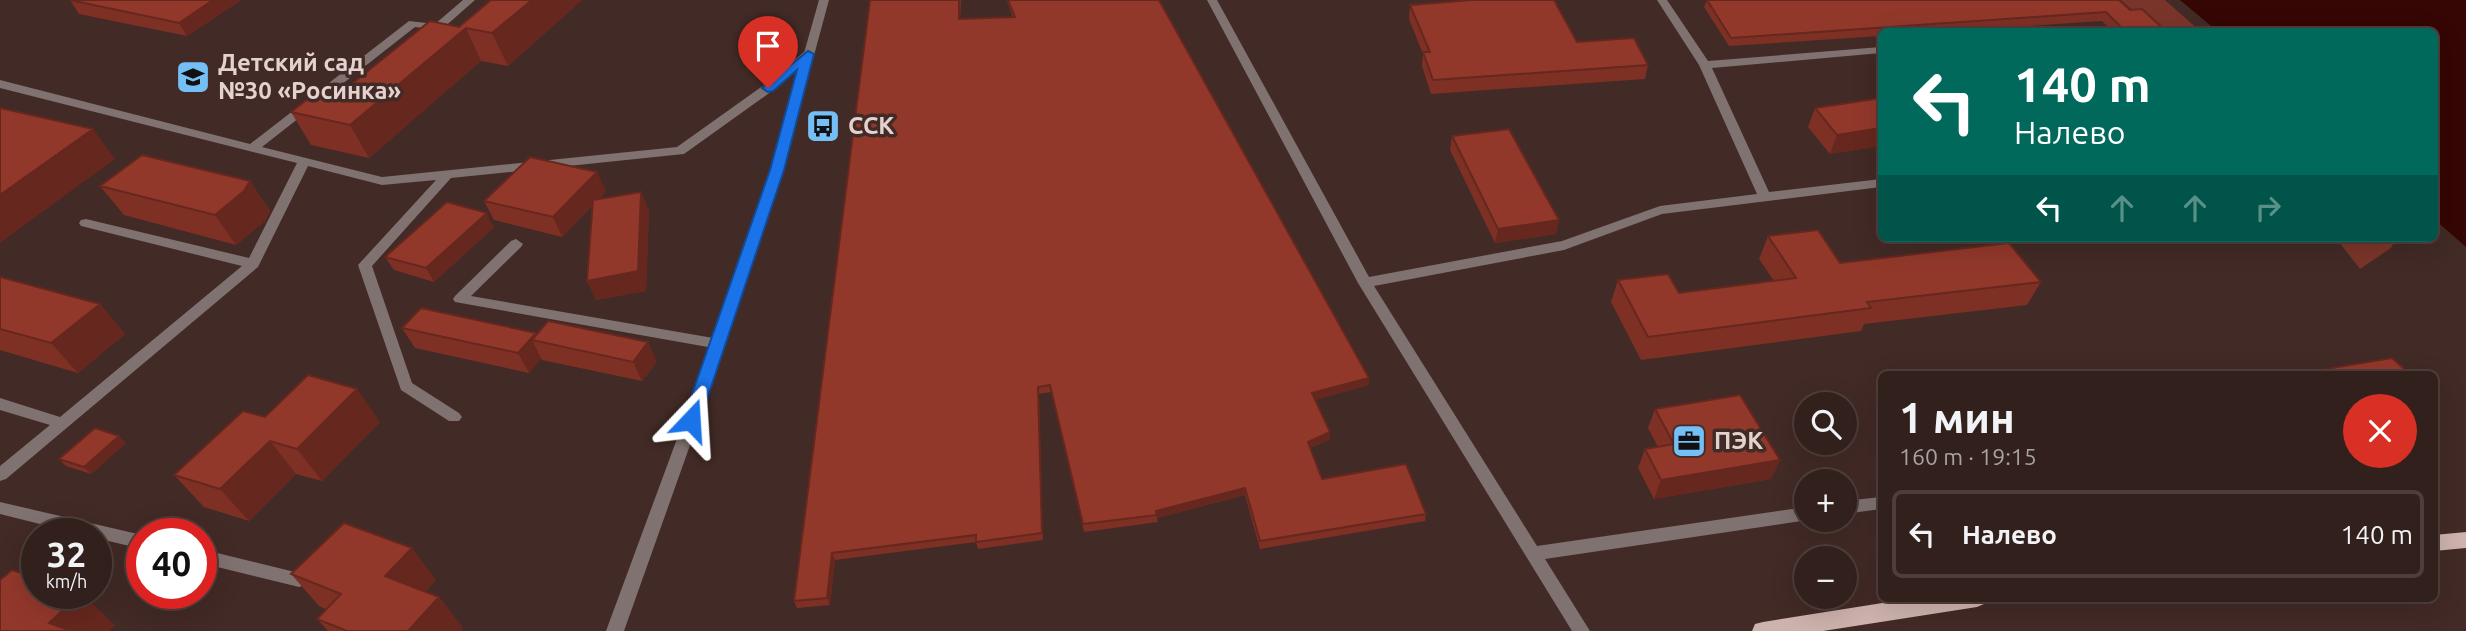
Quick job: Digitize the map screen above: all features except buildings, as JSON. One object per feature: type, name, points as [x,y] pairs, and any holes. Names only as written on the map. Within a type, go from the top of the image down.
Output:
[{"type":"main road","points":[[2438,543],[2466,540]]},
{"type":"main road","points":[[1763,631],[1952,602]]},
{"type":"street","points":[[252,148],[413,23],[437,28],[470,0]]},
{"type":"street","points":[[615,631],[719,344],[777,170],[824,0]]},
{"type":"street","points":[[1212,0],[1365,283],[1581,631]]},
{"type":"street","points":[[1662,0],[1705,65],[1764,196]]},
{"type":"street","points":[[1705,65],[1878,50]]},
{"type":"street","points":[[0,85],[382,181],[680,150],[768,88],[808,54]]},
{"type":"street","points":[[0,475],[253,264],[304,161]]},
{"type":"street","points":[[448,174],[365,265],[406,386],[454,417]]},
{"type":"street","points":[[1365,283],[1564,245],[1660,210],[1878,183]]},
{"type":"street","points":[[86,223],[253,264]]},
{"type":"street","points":[[516,244],[460,299],[719,344]]},
{"type":"street","points":[[0,404],[62,423]]},
{"type":"street","points":[[1857,506],[1878,503]]},
{"type":"street","points":[[0,508],[126,538]]},
{"type":"street","points":[[1533,554],[1794,516]]},
{"type":"street","points":[[217,560],[299,580]]},
{"type":"shaded area","points":[[2121,0],[2165,0],[2197,28],[2153,28]]},
{"type":"shaded area","points":[[2180,0],[2466,0],[2466,247],[2438,222],[2438,28],[2213,28]]},
{"type":"shaded area","points":[[2339,242],[2394,242],[2391,248],[2360,269]]},
{"type":"place","name":"Детский сад №30 «Росинка»","points":[[193,77]]},
{"type":"place","name":"ССК","points":[[823,126]]},
{"type":"place","name":"ПЭК","points":[[1689,441]]},
{"type":"route","points":[[691,420],[777,170],[808,54],[768,88]]}]
